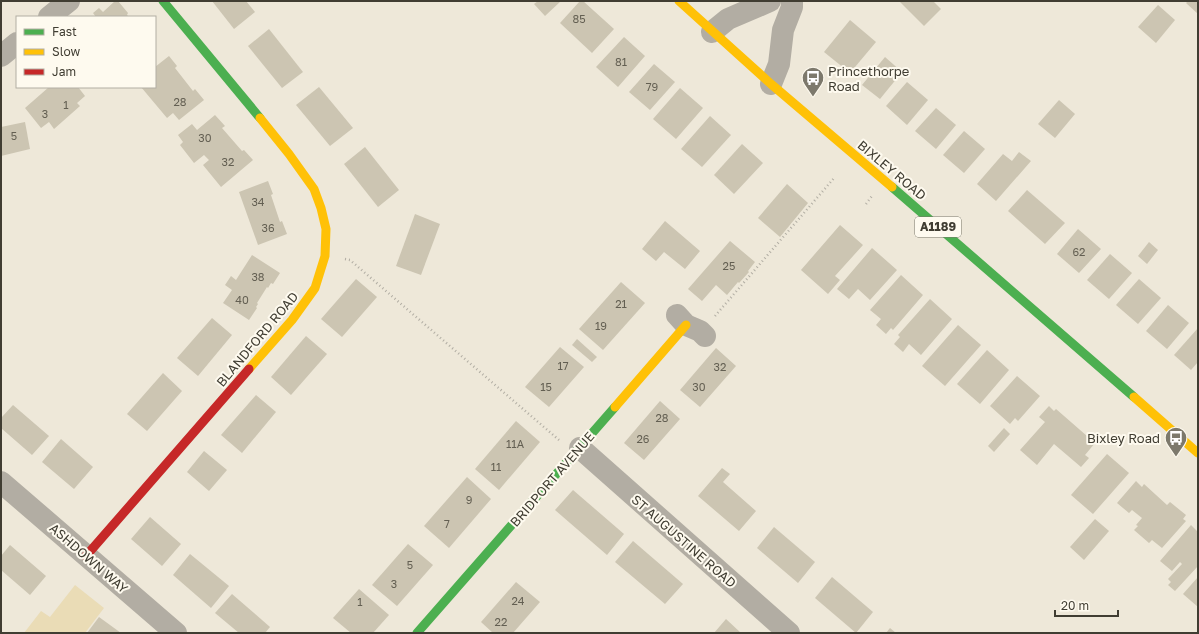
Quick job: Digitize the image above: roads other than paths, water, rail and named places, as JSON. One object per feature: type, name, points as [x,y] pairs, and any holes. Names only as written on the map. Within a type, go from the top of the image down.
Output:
[{"type":"street","points":[[50,16],[69,1]]},
{"type":"street","name":"BLANDFORD ROAD","points":[[86,556],[292,320],[315,288],[325,256],[326,229],[321,208],[314,189],[289,154],[163,1]]},
{"type":"street","name":"BIXLEY ROAD","points":[[679,1],[771,84],[886,181],[1198,453]]},
{"type":"street","points":[[712,32],[728,19],[770,1]]},
{"type":"street","points":[[771,84],[779,64],[783,30],[792,6],[792,1]]},
{"type":"street","points":[[1,56],[16,44]]},
{"type":"street","name":"BRIDPORT AVENUE","points":[[417,633],[580,448],[692,327]]},
{"type":"street","name":"ST AUGUSTINE ROAD","points":[[580,448],[789,633]]},
{"type":"street","name":"ASHDOWN WAY","points":[[1,482],[176,633]]},
{"type":"place","name":"Princethorpe Road","points":[[813,98]]},
{"type":"place","name":"Bixley Road","points":[[1176,458]]}]
